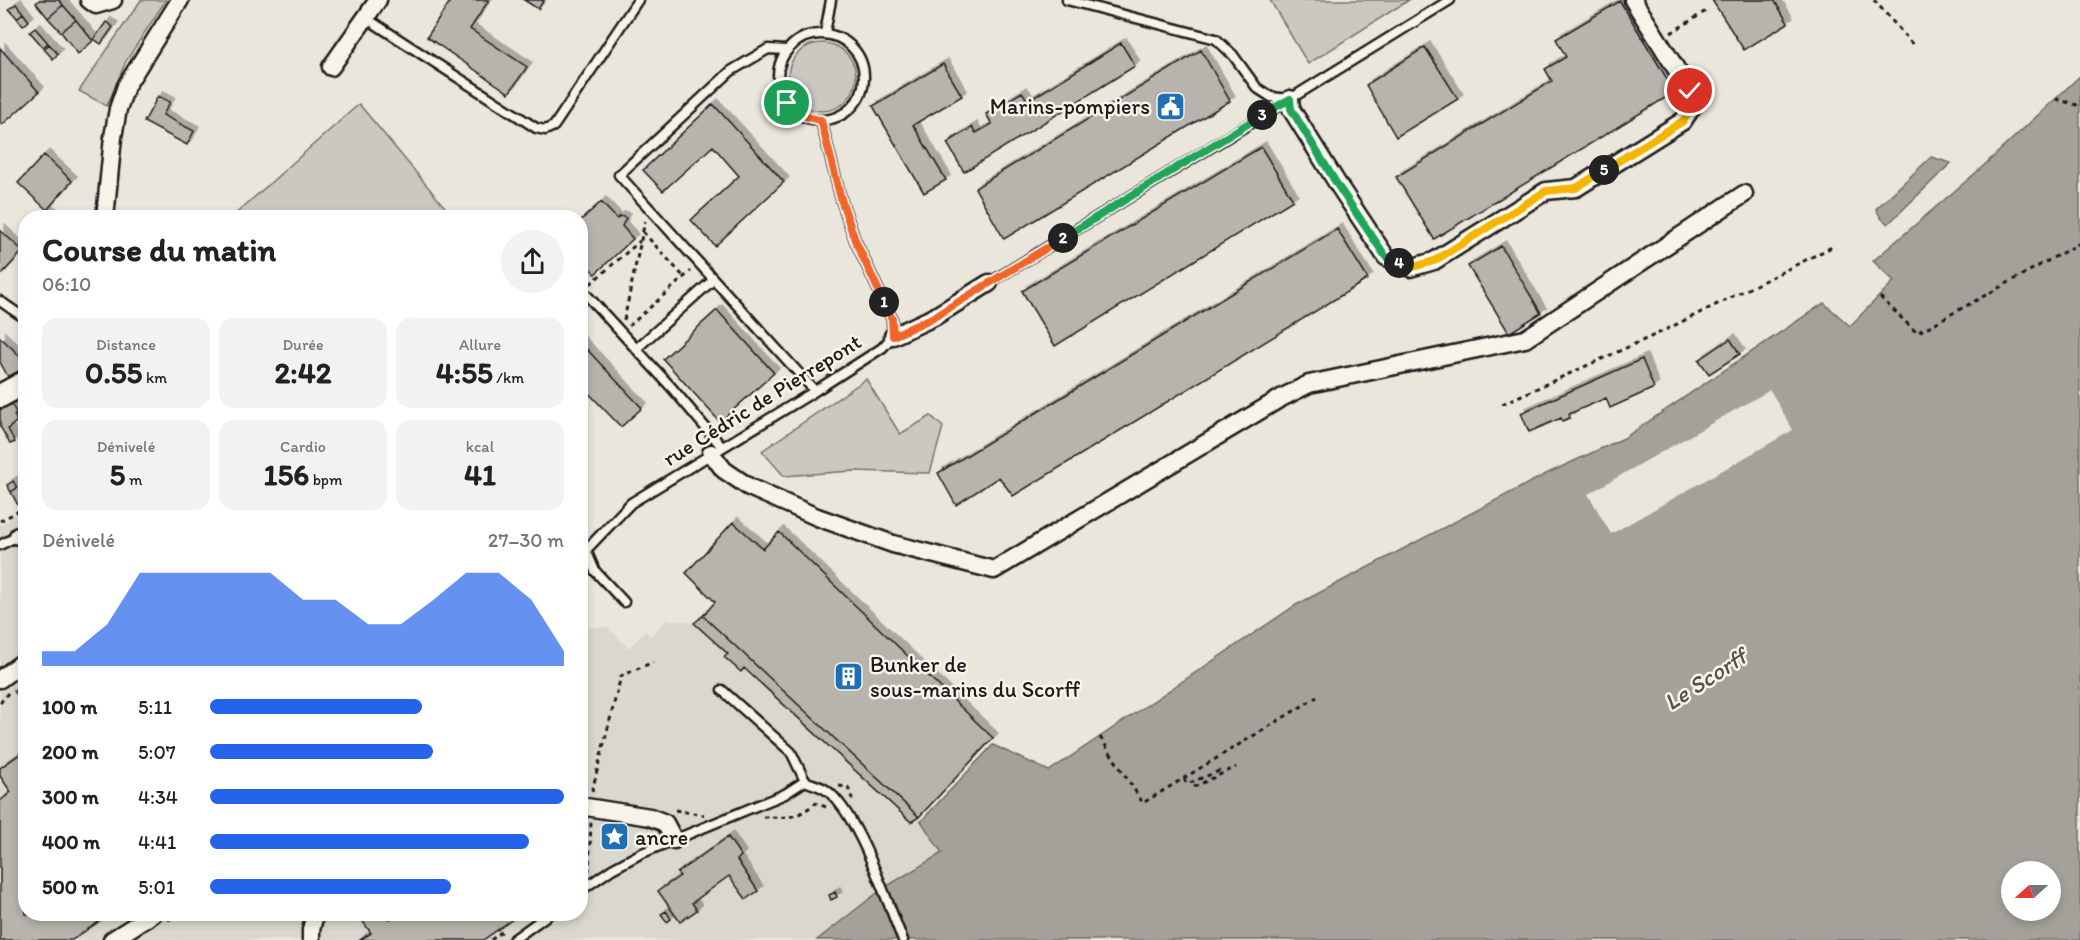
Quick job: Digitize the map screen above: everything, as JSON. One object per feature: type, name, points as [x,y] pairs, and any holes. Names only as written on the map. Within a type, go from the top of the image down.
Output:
[{"type":"street","points":[[93,2],[113,0]]},
{"type":"street","points":[[106,210],[113,137],[118,109],[126,86],[180,0]]},
{"type":"street","points":[[331,67],[378,0]]},
{"type":"street","points":[[1290,99],[1291,109],[1338,186],[1386,257],[1410,268],[1434,261],[1546,191],[1576,188],[1683,121],[1692,107],[1690,91],[1633,0]]},
{"type":"street","points":[[716,450],[724,470],[749,488],[817,517],[893,544],[994,570],[1281,398],[1309,384],[1525,339],[1744,194]]},
{"type":"street","points":[[893,336],[934,317],[989,283]]},
{"type":"street","points":[[0,396],[18,386]]},
{"type":"street","points":[[0,679],[18,666]]},
{"type":"street","points":[[588,807],[650,817],[665,823],[674,840]]},
{"type":"street","points":[[112,940],[142,921]]},
{"type":"street","points":[[311,940],[313,921]]},
{"type":"lane","points":[[366,18],[536,128],[545,130],[554,126],[638,0]]},
{"type":"lane","points":[[825,33],[831,0]]},
{"type":"lane","points":[[1067,0],[1216,39],[1233,55],[1257,88],[1271,96],[1290,99]]},
{"type":"lane","points":[[989,283],[1450,0]]},
{"type":"lane","points":[[825,33],[839,37],[851,45],[860,56],[864,70],[864,84],[859,98],[850,109],[837,117],[821,120],[809,118],[797,112],[787,103],[780,90],[778,76],[780,63],[786,50],[797,40],[810,34],[825,33]]},
{"type":"lane","points":[[786,50],[768,49],[731,71],[619,175],[815,391]]},
{"type":"lane","name":"rue Cédric de Pierrepont","points":[[588,545],[631,503],[815,391],[882,348],[893,336],[892,319],[855,240],[844,209],[821,120]]},
{"type":"lane","points":[[636,349],[713,280]]},
{"type":"lane","points":[[588,297],[636,349],[716,450]]},
{"type":"lane","points":[[0,301],[18,313]]},
{"type":"lane","points":[[0,545],[18,537]]},
{"type":"lane","points":[[588,559],[595,571],[624,602]]},
{"type":"lane","points":[[722,690],[792,752],[805,781],[826,790],[846,811],[860,837],[903,940]]},
{"type":"lane","points":[[588,885],[612,868],[640,854],[786,794],[805,781]]},
{"type":"lane","points":[[513,940],[539,921]]},
{"type":"path","points":[[1874,0],[1914,46]]},
{"type":"path","points":[[1659,41],[1706,10]]},
{"type":"path","points":[[2056,99],[2080,106]]},
{"type":"path","points":[[621,334],[648,207]]},
{"type":"path","points":[[643,231],[684,277]]},
{"type":"path","points":[[588,287],[641,240]]},
{"type":"path","points":[[1880,297],[1917,333],[2080,243]]},
{"type":"path","points":[[1502,404],[1656,334],[1832,247]]},
{"type":"path","points":[[621,334],[699,264]]},
{"type":"path","points":[[0,521],[18,511]]},
{"type":"path","points":[[588,801],[621,676],[653,662]]},
{"type":"path","points":[[1100,736],[1143,803],[1317,697]]},
{"type":"path","points":[[1194,788],[1236,767]]},
{"type":"path","points":[[1184,779],[1187,784],[1219,771],[1220,775]]},
{"type":"path","points":[[750,808],[755,820],[764,817],[793,817],[806,811],[815,803],[828,808]]},
{"type":"path","points":[[674,810],[708,815]]},
{"type":"path","points":[[588,849],[588,871]]},
{"type":"shaded area","points":[[141,0],[166,0],[126,61],[107,106],[79,91]]},
{"type":"shaded area","points":[[1270,0],[1409,0],[1308,64]]},
{"type":"shaded area","points":[[829,43],[841,49],[850,58],[856,70],[854,90],[846,101],[829,111],[815,111],[798,101],[790,90],[788,70],[798,53],[809,45]]},
{"type":"shaded area","points":[[359,104],[447,210],[240,210]]},
{"type":"shaded area","points":[[866,379],[900,434],[931,416],[943,427],[930,473],[852,471],[784,476],[762,451]]},
{"type":"shaded area","points":[[18,514],[18,921],[588,921],[588,628],[607,627],[629,648],[645,631],[651,636],[666,619],[694,623],[728,654],[725,657],[740,671],[744,668],[911,821],[919,817],[942,853],[882,889],[817,940],[0,940],[0,525]]},
{"type":"water","name":"Le Scorff","points":[[2080,76],[2080,940],[817,940],[882,889],[942,853],[921,821],[993,745],[1049,771],[1296,605],[1546,474],[1624,438],[1824,303],[1850,326],[1894,281],[1873,261],[1979,170]]},
{"type":"water","points":[[1931,157],[1951,163],[1888,224],[1876,209]]},
{"type":"pier","points":[[1770,390],[1793,430],[1611,534],[1588,494]]},
{"type":"building","points":[[39,0],[59,0],[63,5],[48,18],[36,3]]},
{"type":"building","points":[[451,0],[489,0],[470,29],[527,67],[509,93],[427,37]]},
{"type":"building","points":[[524,0],[544,0],[538,9]]},
{"type":"building","points":[[1712,0],[1774,0],[1788,23],[1744,50]]},
{"type":"building","points":[[1620,1],[1675,92],[1434,239],[1396,177],[1552,81],[1545,69],[1566,57],[1556,39]]},
{"type":"building","points":[[16,4],[23,13],[17,18],[9,9]]},
{"type":"building","points":[[63,5],[76,20],[61,32],[48,18]]},
{"type":"building","points":[[23,13],[29,21],[23,26],[17,18]]},
{"type":"building","points":[[76,20],[93,41],[78,54],[61,32]]},
{"type":"building","points":[[106,22],[113,27],[101,44],[94,39]]},
{"type":"building","points":[[35,28],[48,43],[43,47],[30,32]]},
{"type":"building","points":[[1121,43],[1135,66],[964,172],[947,143],[972,127],[976,133],[992,124],[986,114],[1022,92],[1028,101]]},
{"type":"building","points":[[49,44],[58,54],[53,59],[44,49]]},
{"type":"building","points":[[1425,47],[1458,99],[1396,137],[1366,85]]},
{"type":"building","points":[[0,48],[39,92],[2,125],[0,123]]},
{"type":"building","points":[[1201,50],[1230,101],[1004,239],[975,188]]},
{"type":"building","points":[[943,64],[962,96],[913,125],[946,180],[924,193],[873,106]]},
{"type":"building","points":[[158,96],[170,102],[163,115],[194,131],[187,145],[144,122]]},
{"type":"building","points":[[713,104],[784,182],[715,246],[691,220],[739,176],[713,146],[663,191],[643,170]]},
{"type":"building","points":[[1261,147],[1293,200],[1055,346],[1022,291]]},
{"type":"building","points":[[44,155],[72,181],[47,210],[18,183]]},
{"type":"building","points":[[601,202],[617,219],[620,216],[626,218],[622,226],[633,239],[595,274],[588,266],[588,214]]},
{"type":"building","points":[[1337,229],[1368,279],[1013,496],[999,477],[956,505],[938,473]]},
{"type":"building","points":[[0,230],[18,246],[18,256],[0,276]]},
{"type":"building","points":[[1501,246],[1541,313],[1509,333],[1468,266]]},
{"type":"building","points":[[717,310],[774,373],[720,422],[663,359]]},
{"type":"building","points":[[0,337],[18,354],[18,371],[8,377],[0,362]]},
{"type":"building","points":[[1730,339],[1740,354],[1709,374],[1699,360]]},
{"type":"building","points":[[588,351],[642,408],[621,427],[588,392]]},
{"type":"building","points":[[1642,359],[1654,388],[1610,408],[1606,398],[1569,414],[1570,418],[1562,421],[1561,418],[1529,432],[1521,413]]},
{"type":"building","points":[[11,403],[17,414],[14,415],[17,421],[8,429],[15,442],[10,444],[0,426],[0,410]]},
{"type":"building","points":[[13,481],[17,488],[11,492],[7,485]]},
{"type":"building","points":[[18,487],[18,505],[11,492]]},
{"type":"building","name":"Bunker de sous-marins du Scorff","points":[[733,522],[763,549],[779,532],[993,738],[919,817],[703,616],[715,602],[686,573]]},
{"type":"building","points":[[703,616],[919,817],[911,822],[744,668],[741,672],[724,657],[728,654],[694,623]]},
{"type":"building","points":[[18,756],[18,921],[100,921],[72,940],[0,940],[0,801],[11,792],[0,776],[0,768]]},
{"type":"building","points":[[728,837],[741,856],[737,860],[758,891],[746,899],[729,876],[692,903],[697,910],[680,922],[658,891],[680,876],[677,873]]},
{"type":"building","points":[[835,892],[837,897],[831,900],[829,895]]},
{"type":"building","points":[[666,911],[671,919],[667,922],[661,914]]},
{"type":"building","points":[[363,921],[510,921],[483,940],[360,940],[371,933]]},
{"type":"place","name":"Marins-pompiers","points":[[1171,106]]},
{"type":"place","name":"Bunker de sous-marins du Scorff","points":[[849,677]]},
{"type":"place","name":"ancre","points":[[614,837]]},
{"type":"route","points":[[787,103],[797,112],[809,118],[821,120],[841,199],[855,240],[892,319],[893,336],[934,317],[1290,99],[1291,109],[1338,186],[1386,257],[1410,268],[1434,261],[1546,191],[1576,188],[1683,121],[1692,107],[1690,91]]}]
